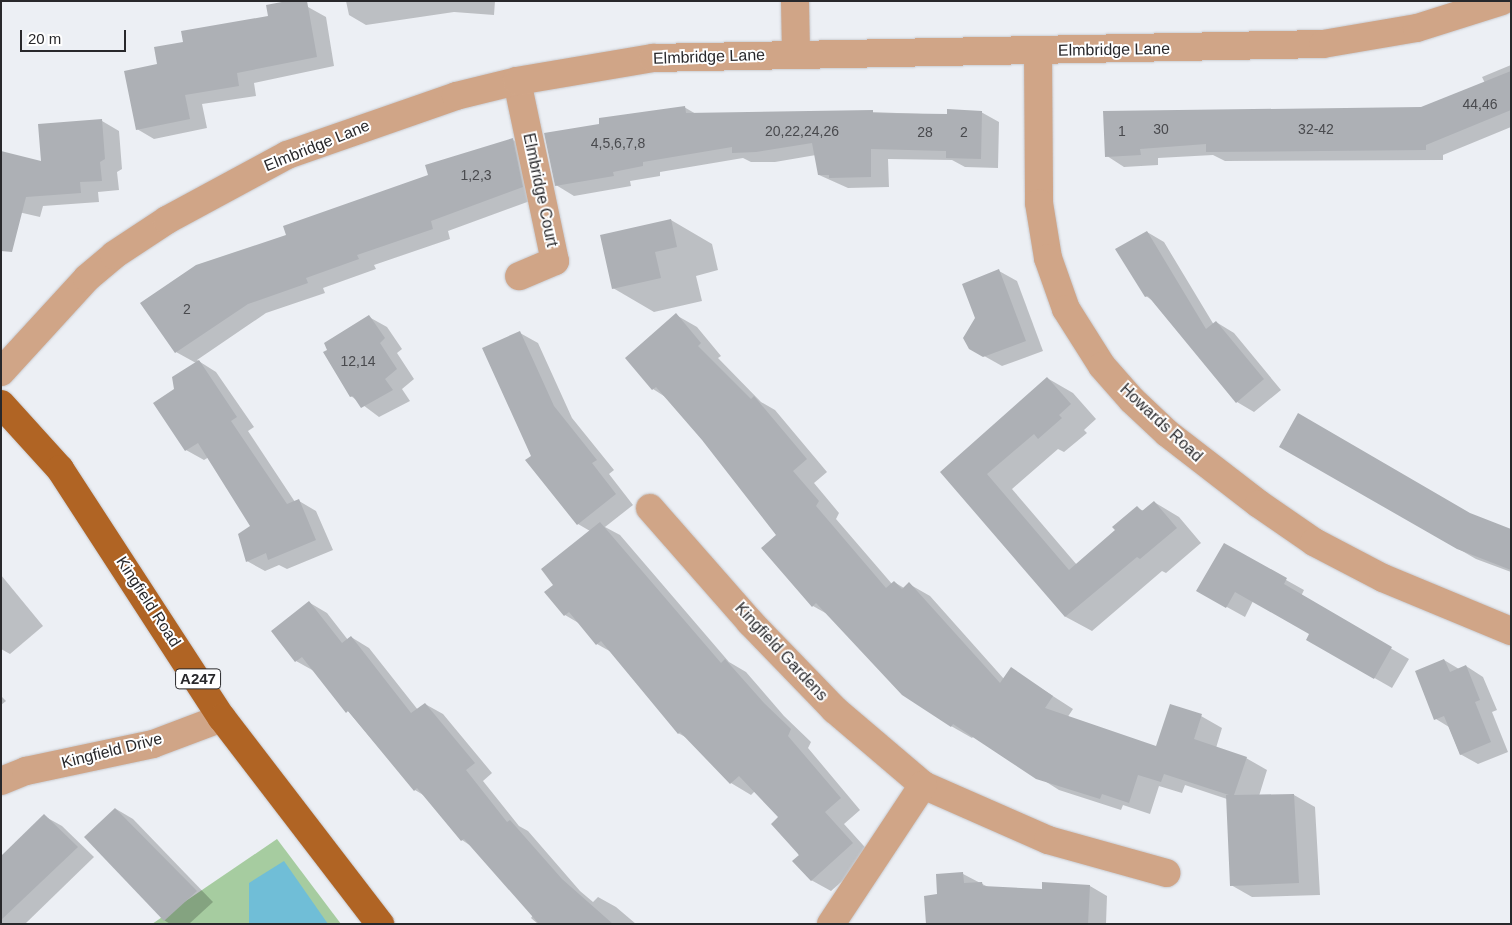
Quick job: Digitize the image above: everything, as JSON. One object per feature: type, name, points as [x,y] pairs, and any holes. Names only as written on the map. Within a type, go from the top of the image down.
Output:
[{"type":"main road","name":"Kingfield Road","points":[[1,404],[60,469],[222,718],[380,924]]},
{"type":"street","points":[[795,1],[796,54]]},
{"type":"street","name":"Elmbridge Lane","points":[[1,372],[87,278],[114,255],[168,220],[296,152],[424,106],[516,81],[653,58],[1323,44],[1416,28],[1502,1]]},
{"type":"street","name":"Howards Road","points":[[1038,51],[1039,203],[1048,258],[1066,309],[1102,366],[1132,400],[1167,433],[1259,504],[1314,542],[1383,578],[1511,631]]},
{"type":"street","name":"Elmbridge Court","points":[[516,81],[555,261],[519,276]]},
{"type":"street","name":"Kingfield Gardens","points":[[650,508],[750,622],[835,710],[924,785],[1048,840],[1166,873]]},
{"type":"street","name":"Kingfield Drive","points":[[1,781],[26,771],[153,744],[222,718]]},
{"type":"street","points":[[831,924],[924,785]]},
{"type":"green space","points":[[277,839],[341,924],[152,924]]},
{"type":"water","points":[[284,861],[328,924],[249,924],[249,883]]},
{"type":"building","points":[[287,1],[307,1],[317,57],[237,73],[239,86],[185,95],[190,119],[136,130],[124,71],[157,64],[154,47],[183,42],[181,31],[268,16],[266,5]]},
{"type":"building","points":[[1511,71],[1511,110],[1426,145],[1426,150],[1206,152],[1206,144],[1140,149],[1141,155],[1105,157],[1103,111],[1421,107]]},
{"type":"building","points":[[685,106],[686,113],[873,110],[873,113],[947,114],[947,109],[982,111],[981,159],[946,158],[946,151],[871,149],[871,177],[829,178],[829,175],[818,175],[812,143],[756,152],[732,153],[732,147],[643,162],[643,166],[613,172],[614,176],[555,186],[544,133],[599,124],[599,118]]},
{"type":"building","points":[[102,119],[105,159],[100,162],[102,181],[80,182],[81,193],[26,197],[12,252],[1,251],[1,151],[41,161],[38,124]]},
{"type":"building","points":[[513,138],[523,187],[431,221],[433,229],[357,255],[359,259],[306,278],[308,283],[248,304],[175,353],[140,303],[196,265],[286,235],[283,226],[428,175],[425,165]]},
{"type":"building","points":[[671,219],[677,247],[655,252],[661,278],[612,289],[600,235]]},
{"type":"building","points":[[1147,231],[1206,329],[1216,321],[1264,379],[1236,403],[1148,296],[1145,297],[1115,249]]},
{"type":"building","points":[[999,269],[1026,341],[983,357],[969,349],[963,338],[975,318],[962,284]]},
{"type":"building","points":[[676,313],[701,343],[698,346],[751,399],[754,396],[807,459],[793,471],[819,501],[816,506],[886,588],[894,581],[902,589],[909,582],[1000,683],[1011,667],[1053,696],[1045,708],[1156,746],[1170,704],[1202,714],[1194,739],[1247,757],[1234,795],[1294,794],[1299,883],[1230,886],[1226,795],[1229,795],[1164,774],[1161,782],[1138,775],[1129,803],[1102,794],[1100,799],[1036,779],[953,724],[951,727],[902,695],[816,603],[812,607],[761,548],[776,535],[702,440],[656,387],[652,390],[625,358]]},
{"type":"building","points":[[369,315],[385,338],[380,343],[397,369],[385,379],[393,390],[361,408],[353,396],[350,397],[323,352],[327,350],[324,343]]},
{"type":"building","points":[[520,331],[554,406],[597,460],[592,463],[616,494],[577,525],[525,460],[531,456],[482,348]]},
{"type":"building","points":[[199,360],[237,417],[231,421],[287,504],[299,499],[316,540],[268,560],[266,553],[246,562],[238,534],[250,526],[198,443],[185,451],[153,403],[174,389],[172,377]]},
{"type":"building","points":[[1047,377],[1071,404],[1059,415],[1062,418],[1038,439],[1034,434],[987,474],[1069,570],[1115,530],[1112,527],[1137,506],[1142,511],[1154,501],[1177,528],[1140,559],[1137,557],[1065,617],[940,472]]},
{"type":"building","points":[[1298,413],[1470,513],[1511,529],[1511,570],[1457,549],[1279,447]]},
{"type":"building","points":[[600,522],[721,663],[725,659],[764,703],[791,729],[788,736],[841,798],[825,812],[853,843],[811,881],[792,861],[799,855],[771,824],[778,817],[739,776],[730,784],[680,732],[678,734],[601,641],[596,645],[569,612],[564,616],[544,592],[553,585],[541,569]]},
{"type":"building","points":[[1224,543],[1287,578],[1284,584],[1392,647],[1374,679],[1306,640],[1309,634],[1235,592],[1226,608],[1196,591]]},
{"type":"building","points":[[309,601],[342,643],[351,636],[411,713],[425,703],[475,763],[466,770],[507,822],[510,820],[562,879],[613,924],[539,924],[464,839],[461,841],[417,788],[414,791],[348,711],[346,713],[302,657],[295,662],[271,631]]},
{"type":"building","points":[[1444,659],[1450,672],[1466,665],[1480,700],[1475,702],[1491,742],[1460,755],[1444,716],[1434,720],[1415,671]]},
{"type":"building","points":[[115,808],[197,891],[164,921],[84,837]]},
{"type":"building","points":[[44,814],[78,847],[1,920],[1,856]]},
{"type":"building","points":[[963,872],[964,883],[982,882],[983,886],[1042,889],[1042,882],[1090,885],[1088,924],[926,924],[924,896],[937,894],[936,874]]}]
